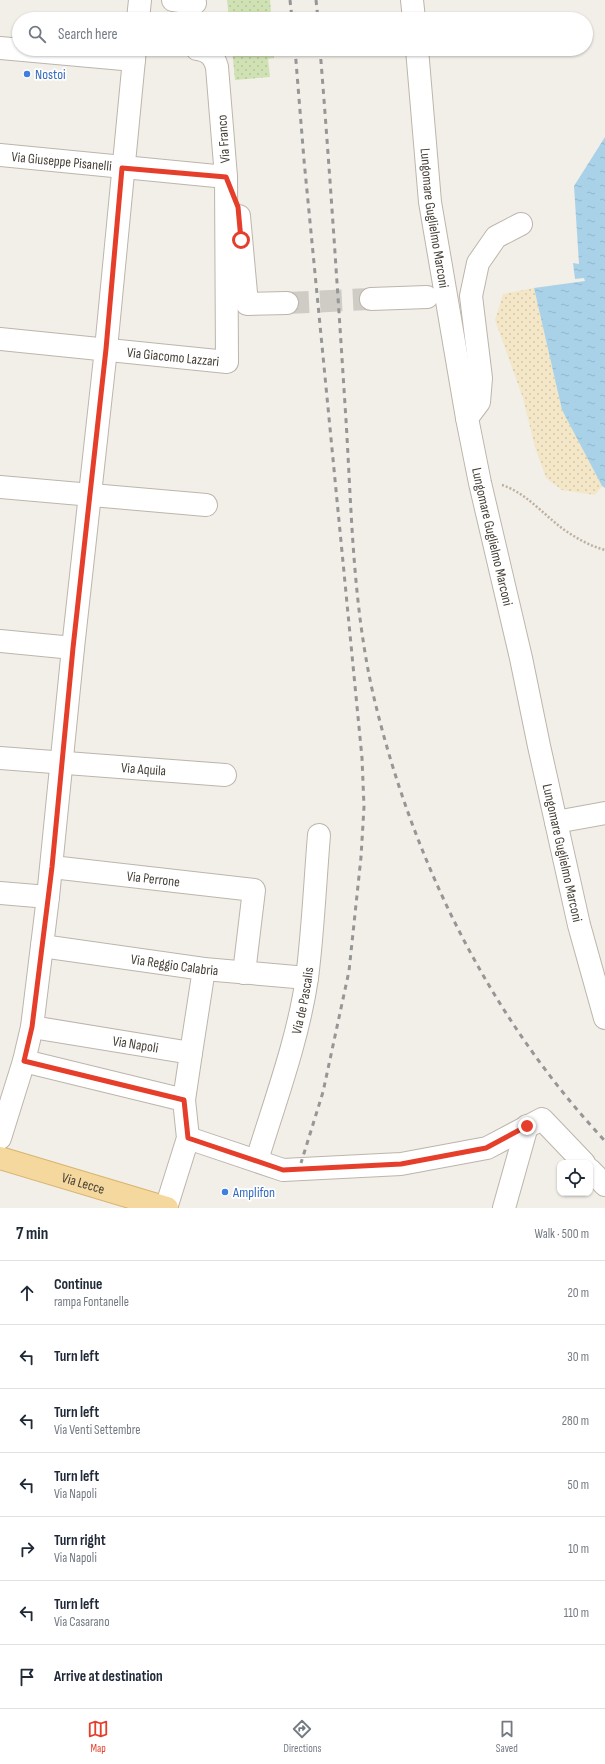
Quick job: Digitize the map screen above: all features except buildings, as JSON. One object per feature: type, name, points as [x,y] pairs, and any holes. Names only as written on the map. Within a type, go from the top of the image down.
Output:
[{"type":"main road","name":"Via Lecce","points":[[0,1158],[166,1208]]},
{"type":"street","points":[[139,12],[140,0]]},
{"type":"street","points":[[173,0],[195,7]]},
{"type":"street","points":[[412,0],[413,12]]},
{"type":"street","points":[[0,48],[12,49]]},
{"type":"street","points":[[0,1138],[24,1061],[32,1027],[52,867],[73,648],[106,349],[134,56]]},
{"type":"street","name":"Via Franco","points":[[212,56],[217,67],[226,177],[227,362]]},
{"type":"street","name":"Lungomare Guglielmo Marconi","points":[[418,56],[430,202],[467,418],[579,925],[605,1018]]},
{"type":"street","name":"Via Giuseppe Pisanelli","points":[[0,155],[226,177]]},
{"type":"street","points":[[226,177],[238,207],[247,304],[287,303]]},
{"type":"street","points":[[467,418],[479,402],[481,378],[468,296],[478,263],[496,237],[521,224]]},
{"type":"street","points":[[371,299],[427,297]]},
{"type":"street","name":"Via Giacomo Lazzari","points":[[0,339],[227,362]]},
{"type":"street","points":[[0,487],[206,505]]},
{"type":"street","points":[[0,641],[73,648]]},
{"type":"street","name":"Via Aquila","points":[[0,758],[225,775]]},
{"type":"street","points":[[556,822],[605,813]]},
{"type":"street","name":"Via de Pascalis","points":[[257,1160],[299,1018],[307,978],[319,835]]},
{"type":"street","name":"Via Perrone","points":[[52,867],[254,890],[244,973]]},
{"type":"street","points":[[0,893],[48,897]]},
{"type":"street","name":"Via Reggio Calabria","points":[[42,946],[204,969],[307,978]]},
{"type":"street","points":[[166,1208],[188,1138],[184,1100],[204,969]]},
{"type":"street","name":"Via Napoli","points":[[32,1027],[191,1053]]},
{"type":"street","points":[[24,1061],[184,1100]]},
{"type":"street","points":[[188,1138],[283,1170],[401,1164],[486,1148],[542,1119],[581,1160]]},
{"type":"street","points":[[504,1208],[527,1126]]},
{"type":"street","points":[[593,1173],[605,1185]]},
{"type":"path","points":[[480,482],[492,482],[509,488],[526,498],[564,530],[593,547],[605,550]]},
{"type":"sand","points":[[534,288],[562,410],[602,486],[595,495],[562,490],[546,478],[535,447],[523,398],[495,320],[503,294]]},
{"type":"green space","points":[[227,0],[270,0],[271,12],[228,12]]},
{"type":"green space","points":[[233,56],[274,56],[274,58],[268,59],[270,77],[235,80]]},
{"type":"water","points":[[605,137],[605,488],[602,486],[562,410],[534,288],[585,281],[584,278],[575,279],[573,263],[579,264],[574,186]]},
{"type":"tunnel","points":[[287,303],[371,299]]},
{"type":"railway","points":[[290,0],[291,12]]},
{"type":"railway","points":[[316,0],[317,12]]},
{"type":"railway","points":[[296,56],[304,160],[362,758],[364,807],[361,857],[349,971],[323,1092],[301,1163]]},
{"type":"railway","points":[[321,56],[358,605],[363,642],[378,714],[395,773],[415,831],[438,887],[465,942],[495,995],[528,1046],[565,1095],[605,1141]]},
{"type":"place","name":"Nostoi","points":[[27,74]]},
{"type":"place","name":"Amplifon","points":[[225,1192]]},
{"type":"route","points":[[241,240],[238,207],[226,177],[122,168],[106,349],[73,648],[52,867],[32,1027],[24,1061],[184,1100],[188,1138],[283,1170],[401,1164],[486,1148],[527,1126]]}]
